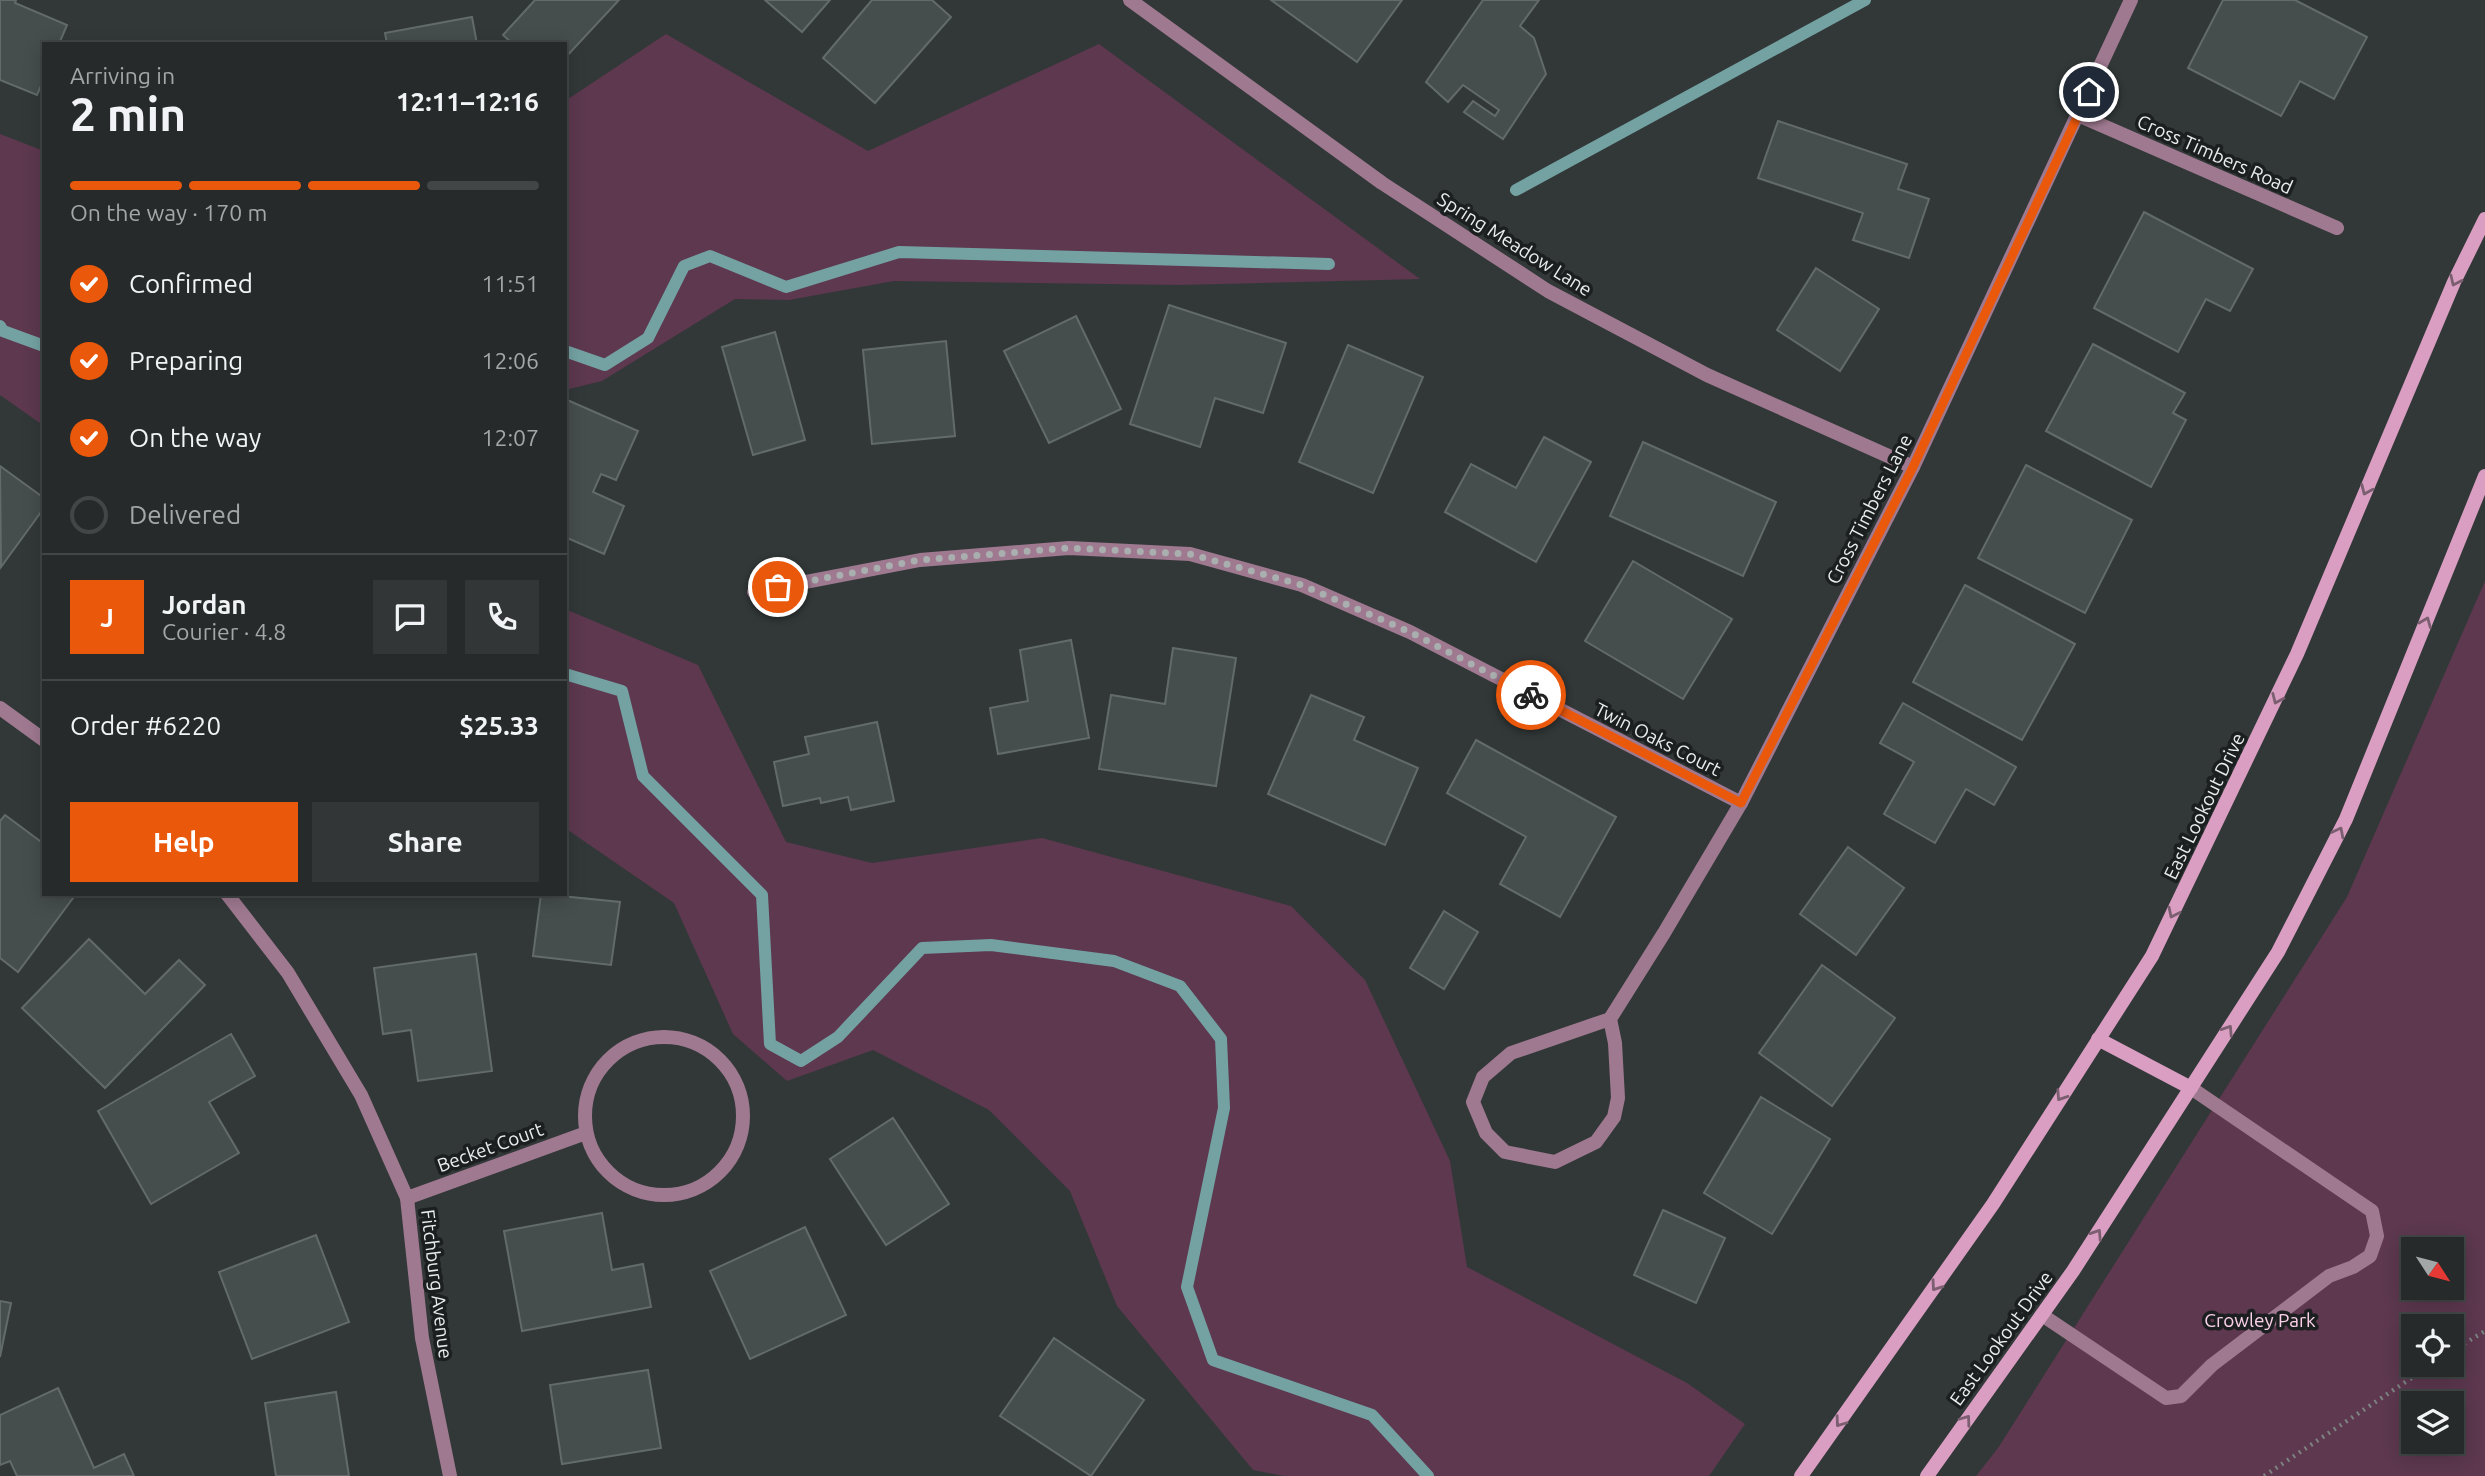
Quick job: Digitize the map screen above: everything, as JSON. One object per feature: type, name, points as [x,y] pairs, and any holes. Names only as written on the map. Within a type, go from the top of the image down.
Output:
[{"type":"main road","name":"East Lookout Drive","points":[[1801,1476],[1993,1204],[2152,956],[2265,724],[2454,282],[2485,219]]},
{"type":"main road","name":"East Lookout Drive","points":[[1927,1476],[2042,1315],[2278,952],[2346,818],[2485,476]]},
{"type":"main road","points":[[2098,1039],[2191,1088]]},
{"type":"street","name":"Spring Meadow Lane","points":[[1130,0],[1382,183],[1548,291],[1707,375],[1913,467]]},
{"type":"street","name":"Cross Timbers Lane","points":[[1610,1019],[1741,803],[1913,467],[2131,0]]},
{"type":"street","name":"Cross Timbers Road","points":[[2078,116],[2337,228]]},
{"type":"street","name":"Twin Oaks Court","points":[[754,592],[920,560],[1069,548],[1190,554],[1302,585],[1410,632],[1741,803]]},
{"type":"street","points":[[0,708],[42,739]]},
{"type":"street","name":"Fitchburg Avenue","points":[[229,896],[288,973],[361,1095],[407,1198],[422,1338],[450,1476]]},
{"type":"street","points":[[1610,1019],[1615,1043],[1618,1098],[1614,1117],[1596,1142],[1555,1162],[1505,1152],[1486,1133],[1474,1102],[1483,1077],[1511,1053],[1610,1019]]},
{"type":"street","points":[[647,1038],[678,1038],[707,1049],[729,1071],[741,1099],[742,1130],[730,1160],[709,1182],[680,1194],[649,1195],[620,1183],[598,1161],[586,1133],[586,1102],[597,1073],[618,1051],[647,1038]]},
{"type":"street","points":[[2042,1315],[2146,1387],[2166,1398],[2181,1396],[2212,1365],[2329,1276],[2353,1267],[2370,1256],[2377,1236],[2372,1211],[2191,1088]]},
{"type":"street","name":"Becket Court","points":[[407,1198],[586,1133]]},
{"type":"path","points":[[2464,1344],[2485,1331]]},
{"type":"path","points":[[2264,1476],[2413,1377]]},
{"type":"green space","points":[[666,34],[868,151],[1099,44],[1420,279],[1178,285],[894,281],[789,300],[735,299],[602,381],[567,390],[567,100]]},
{"type":"green space","points":[[0,134],[42,150],[42,425],[0,395]]},
{"type":"green space","name":"Crowley Park","points":[[2485,581],[2485,1476],[1976,1476],[1998,1448],[2347,897]]},
{"type":"green space","points":[[567,610],[698,665],[786,842],[872,863],[1042,838],[1291,906],[1365,980],[1450,1161],[1467,1267],[1687,1383],[1745,1424],[1709,1476],[1284,1476],[1253,1470],[1117,1306],[1070,1191],[989,1110],[873,1050],[787,1081],[733,1034],[674,903],[567,829]]},
{"type":"building","points":[[0,0],[16,0],[15,3],[67,25],[60,42],[42,42],[42,84],[37,95],[0,80]]},
{"type":"building","points":[[535,0],[619,0],[567,56],[567,42],[511,42],[503,35]]},
{"type":"building","points":[[765,0],[830,0],[802,32]]},
{"type":"building","points":[[872,0],[932,0],[951,17],[875,103],[823,58]]},
{"type":"building","points":[[1271,0],[1402,0],[1357,62]]},
{"type":"building","points":[[1483,0],[1539,0],[1520,26],[1534,38],[1546,74],[1503,139],[1464,112],[1473,101],[1495,116],[1499,110],[1463,85],[1448,102],[1426,82]]},
{"type":"building","points":[[2223,0],[2295,0],[2367,37],[2334,99],[2300,81],[2281,116],[2188,68]]},
{"type":"building","points":[[472,17],[477,42],[387,42],[385,33]]},
{"type":"building","points":[[1778,121],[1907,164],[1898,189],[1929,199],[1909,258],[1853,240],[1863,213],[1758,178]]},
{"type":"building","points":[[2144,212],[2253,269],[2230,311],[2206,299],[2178,352],[2094,308]]},
{"type":"building","points":[[1816,268],[1879,309],[1840,371],[1777,330]]},
{"type":"building","points":[[1169,305],[1286,343],[1263,413],[1215,398],[1200,447],[1130,424]]},
{"type":"building","points":[[1076,316],[1121,409],[1049,443],[1004,351]]},
{"type":"building","points":[[775,332],[805,440],[753,455],[722,347]]},
{"type":"building","points":[[946,341],[955,436],[872,444],[863,350]]},
{"type":"building","points":[[2093,344],[2185,393],[2173,413],[2186,420],[2151,487],[2046,431]]},
{"type":"building","points":[[1348,345],[1423,377],[1373,493],[1299,462]]},
{"type":"building","points":[[567,400],[638,431],[616,480],[601,474],[593,492],[624,506],[604,554],[567,538]]},
{"type":"building","points":[[1544,437],[1591,462],[1536,562],[1445,512],[1471,464],[1516,488]]},
{"type":"building","points":[[1643,442],[1776,502],[1743,576],[1610,516]]},
{"type":"building","points":[[2026,465],[2132,520],[2085,613],[1978,558]]},
{"type":"building","points":[[0,466],[42,497],[42,511],[1,567]]},
{"type":"building","points":[[1633,561],[1732,619],[1683,699],[1585,641]]},
{"type":"building","points":[[1965,585],[2075,644],[2022,740],[1913,682]]},
{"type":"building","points":[[1071,640],[1089,738],[998,754],[990,708],[1028,701],[1020,650]]},
{"type":"building","points":[[1173,648],[1236,658],[1216,786],[1099,769],[1111,695],[1165,704]]},
{"type":"building","points":[[1311,695],[1364,717],[1354,740],[1418,768],[1385,845],[1268,794]]},
{"type":"building","points":[[1903,703],[2016,767],[1994,805],[1966,789],[1935,843],[1884,814],[1914,762],[1880,743]]},
{"type":"building","points":[[877,722],[894,801],[851,810],[848,797],[821,803],[820,798],[783,806],[774,762],[809,754],[805,737]]},
{"type":"building","points":[[1476,740],[1616,817],[1560,917],[1500,884],[1526,837],[1447,793]]},
{"type":"building","points":[[5,815],[42,843],[42,896],[75,896],[18,972],[0,958],[0,821]]},
{"type":"building","points":[[1848,847],[1904,888],[1856,955],[1800,914]]},
{"type":"building","points":[[541,896],[620,902],[611,965],[533,956]]},
{"type":"building","points":[[1444,911],[1478,932],[1444,989],[1410,968]]},
{"type":"building","points":[[89,939],[145,994],[179,960],[205,985],[105,1088],[22,1008]]},
{"type":"building","points":[[476,954],[492,1071],[418,1081],[411,1030],[383,1034],[374,968]]},
{"type":"building","points":[[1822,965],[1895,1018],[1832,1106],[1759,1053]]},
{"type":"building","points":[[231,1034],[255,1076],[209,1102],[239,1153],[151,1204],[98,1111]]},
{"type":"building","points":[[1761,1097],[1830,1139],[1772,1234],[1704,1193]]},
{"type":"building","points":[[893,1118],[949,1204],[886,1245],[830,1159]]},
{"type":"building","points":[[1663,1210],[1725,1238],[1696,1303],[1634,1275]]},
{"type":"building","points":[[602,1213],[612,1270],[643,1264],[651,1307],[522,1331],[504,1231]]},
{"type":"building","points":[[805,1227],[846,1315],[750,1359],[710,1271]]},
{"type":"building","points":[[316,1235],[349,1322],[252,1359],[219,1272]]},
{"type":"building","points":[[0,1301],[11,1303],[0,1357]]},
{"type":"building","points":[[1054,1338],[1144,1400],[1091,1476],[1000,1416]]},
{"type":"building","points":[[648,1370],[661,1448],[562,1464],[550,1385]]},
{"type":"building","points":[[58,1388],[94,1468],[124,1454],[134,1476],[17,1476],[10,1461],[0,1465],[0,1415]]},
{"type":"building","points":[[336,1392],[349,1476],[276,1476],[265,1403]]},
{"type":"waterway","points":[[1516,190],[1865,0]]},
{"type":"waterway","points":[[567,352],[605,365],[648,338],[684,266],[710,256],[786,287],[899,252],[1329,264]]},
{"type":"waterway","points":[[0,326],[3,331],[42,345]]},
{"type":"waterway","points":[[567,675],[622,691],[643,776],[762,895],[770,1044],[801,1061],[838,1037],[922,948],[991,945],[1114,961],[1180,986],[1221,1039],[1224,1108],[1187,1287],[1213,1360],[1372,1415],[1428,1476]]},
{"type":"way so far","points":[[778,587],[920,560],[1069,548],[1190,554],[1302,585],[1410,632],[1531,695]]},
{"type":"route","points":[[1531,695],[1741,803],[1913,467],[2089,92]]}]
